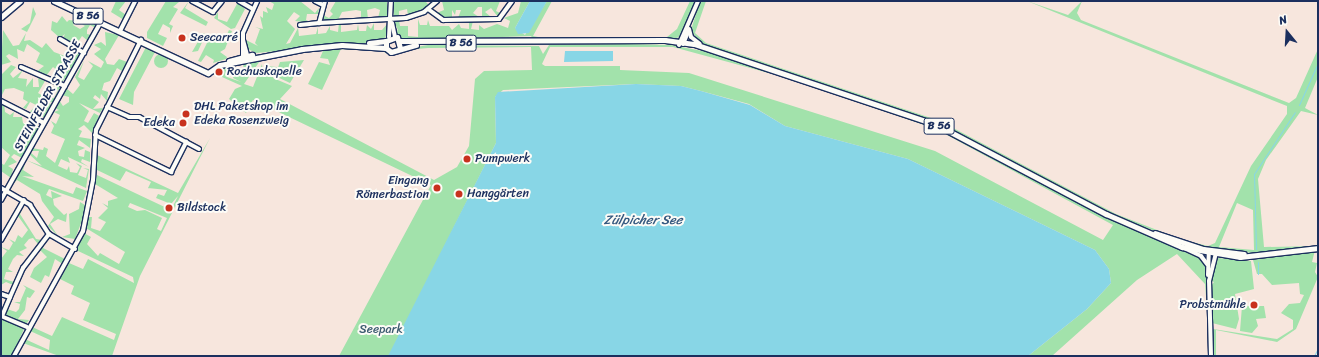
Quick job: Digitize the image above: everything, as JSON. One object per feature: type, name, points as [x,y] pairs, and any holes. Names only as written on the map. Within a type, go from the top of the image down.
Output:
[{"type":"main road","points":[[1,17],[20,1]]},
{"type":"main road","name":"B 56","points":[[54,1],[189,62],[209,68],[245,58],[350,45],[390,38]]},
{"type":"main road","points":[[386,48],[390,38],[400,41],[400,48]]},
{"type":"main road","name":"B 56","points":[[400,41],[429,43],[608,42],[681,44],[717,51],[944,128],[1125,223],[1182,247],[1215,253],[1275,253],[1318,248]]},
{"type":"main road","name":"B 56","points":[[350,45],[386,48],[393,52],[400,48],[429,43]]},
{"type":"main road","name":"B 56","points":[[681,44],[741,60]]},
{"type":"main road","name":"B 56","points":[[1125,223],[1208,252]]},
{"type":"street","points":[[120,30],[135,1]]},
{"type":"street","points":[[192,1],[213,12],[222,1]]},
{"type":"street","points":[[239,1],[253,9]]},
{"type":"street","points":[[245,58],[242,38],[257,1]]},
{"type":"street","points":[[315,1],[324,3],[319,23]]},
{"type":"street","points":[[390,38],[391,1]]},
{"type":"street","points":[[300,25],[415,16],[428,9],[437,1]]},
{"type":"street","points":[[428,9],[443,20],[499,19],[512,1]]},
{"type":"street","points":[[681,44],[698,1]]},
{"type":"street","points":[[681,44],[689,29],[692,16]]},
{"type":"street","name":"STEINFELDER STRASSE","points":[[1,200],[102,22]]},
{"type":"street","name":"B 56","points":[[689,29],[695,42],[717,51]]},
{"type":"street","points":[[60,39],[84,53]]},
{"type":"street","points":[[14,356],[28,327],[75,249],[90,198],[95,135],[107,107],[142,40]]},
{"type":"street","points":[[21,67],[65,86]]},
{"type":"street","points":[[1,101],[44,123]]},
{"type":"street","points":[[107,107],[129,117],[139,117],[199,149]]},
{"type":"street","points":[[95,135],[171,172],[186,142]]},
{"type":"street","points":[[1,188],[24,200],[49,234],[75,249]]},
{"type":"street","points":[[1,240],[24,200]]},
{"type":"street","points":[[28,327],[2,316],[23,268],[49,234]]},
{"type":"street","points":[[1182,247],[1201,256],[1207,264]]},
{"type":"street","points":[[1208,252],[1207,264],[1209,281],[1210,356]]},
{"type":"street","points":[[1209,281],[1215,253]]},
{"type":"street","points":[[1,294],[10,298]]},
{"type":"green space","points":[[116,1],[126,1],[119,10],[126,15],[124,20],[111,12]]},
{"type":"green space","points":[[166,1],[179,2],[173,7],[178,9],[169,24],[173,26],[170,33],[170,28],[163,24],[158,34],[167,38],[163,46],[147,38],[147,32]]},
{"type":"green space","points":[[189,1],[185,8],[208,22],[206,26],[180,13]]},
{"type":"green space","points":[[269,1],[300,1],[315,13],[319,8],[318,14],[307,14],[306,20],[313,23],[295,21],[300,16],[294,12],[287,21],[295,29],[286,44],[290,43],[298,28],[299,36],[316,34],[318,27],[318,34],[326,33],[330,26],[330,30],[338,32],[339,23],[345,22],[341,25],[341,32],[357,30],[358,24],[359,31],[366,31],[367,25],[371,29],[374,23],[374,30],[382,30],[388,23],[388,33],[384,39],[375,42],[256,53],[248,49],[246,40],[258,46],[255,43],[260,29],[255,27],[263,29],[260,16],[263,18],[263,11],[268,13],[266,7],[272,10],[274,4]]},
{"type":"green space","points":[[336,1],[387,1],[387,18],[378,18],[380,10],[375,8],[367,10],[368,19],[357,19],[361,17],[361,11],[356,10],[342,12],[338,20],[323,21],[323,15],[329,18],[333,14],[330,11]]},
{"type":"green space","points":[[393,1],[425,1],[430,6],[408,16],[407,9],[399,11],[399,17],[394,17]]},
{"type":"green space","points":[[442,1],[500,1],[496,11],[502,14],[498,17],[491,8],[485,12],[491,17],[482,17],[482,7],[478,7],[473,13],[479,17],[458,18],[461,10],[456,10],[455,15],[452,10],[452,18],[442,17],[434,14],[444,10]]},
{"type":"green space","points":[[521,1],[530,1],[515,28],[525,35],[547,1],[552,1],[533,36],[548,39],[667,37],[677,29],[690,1],[696,1],[679,37],[673,39],[534,40],[531,36],[401,40],[395,32],[398,30],[394,22],[399,20],[400,26],[408,26],[408,36],[418,37],[418,19],[420,25],[427,25],[428,20],[430,26],[449,26],[452,30],[459,24],[461,28],[469,29],[469,21],[473,21],[471,29],[479,30],[479,25],[484,29],[497,24],[508,28],[510,21],[504,18],[518,13]]},
{"type":"green space","points":[[700,1],[706,1],[695,33],[706,43],[940,121],[1116,214],[1180,239],[1208,246],[1215,243],[1251,166],[1287,114],[1287,106],[1027,1],[1068,15],[1082,1],[1077,13],[1081,20],[1289,103],[1296,98],[1318,49],[1318,77],[1305,108],[1318,115],[1301,111],[1266,160],[1258,179],[1264,247],[1318,246],[1255,253],[1206,249],[1127,221],[944,126],[700,43],[691,30]],"holes":[[[1237,203],[1253,210],[1254,250],[1219,247]]]},
{"type":"green space","points":[[238,2],[245,9],[235,28],[231,29],[214,18],[218,12],[218,19],[227,22]]},
{"type":"green space","points":[[33,7],[36,14],[27,32],[21,29],[30,23]]},
{"type":"green space","points":[[62,16],[67,22],[69,20],[77,21],[79,17],[98,25],[93,34],[94,27],[90,25],[87,30],[87,34],[92,35],[88,41],[82,36],[76,45],[63,38],[65,34],[60,38],[51,30],[52,21],[57,23]],"holes":[[[77,21],[85,26],[80,29],[73,25]]]},
{"type":"green space","points":[[3,30],[13,46],[19,45],[26,33],[24,41],[30,40],[42,48],[46,43],[54,52],[73,59],[79,52],[81,54],[72,69],[63,64],[63,77],[67,69],[71,71],[63,81],[55,80],[59,72],[53,67],[46,76],[36,72],[44,66],[36,62],[40,53],[27,44],[24,52],[17,49],[18,59],[9,54],[6,56],[11,62],[1,65]]},
{"type":"green space","points":[[229,30],[232,31],[225,49],[220,52],[227,57],[226,59],[213,63],[214,60],[206,55],[201,62],[198,61],[209,39],[204,38],[198,51],[192,52],[203,33],[223,43]]},
{"type":"green space","points":[[105,32],[119,35],[105,59],[107,64],[114,65],[119,59],[127,62],[122,71],[117,68],[110,81],[104,83],[102,90],[108,92],[107,101],[101,94],[100,99],[95,95],[93,98],[99,102],[93,109],[103,108],[100,113],[79,103],[89,111],[84,121],[88,123],[94,113],[99,116],[92,133],[84,125],[78,129],[82,131],[79,137],[91,139],[90,148],[79,140],[77,145],[85,148],[78,151],[79,156],[84,157],[85,150],[90,152],[90,162],[82,159],[81,162],[89,167],[68,157],[70,163],[61,159],[58,166],[67,170],[69,166],[70,172],[77,173],[80,167],[76,163],[82,166],[78,175],[86,178],[88,170],[83,168],[89,169],[86,188],[26,160],[42,166],[29,154],[30,152],[37,158],[39,151],[31,151],[32,148],[43,150],[44,147],[48,149],[46,156],[55,163],[65,139],[51,133],[54,126],[51,121],[56,124],[60,115],[54,112],[59,110],[55,108],[59,100],[63,106],[69,102],[69,97],[62,95],[66,88],[73,94],[80,85],[75,77],[84,61],[78,77],[84,80],[93,66],[88,61],[101,68],[104,62],[94,54],[101,49],[94,45],[101,42],[106,46]]},
{"type":"green space","name":"Seepark","points":[[625,44],[671,45],[713,53],[936,127],[1116,221],[1201,259],[1206,266],[1208,322],[1205,284],[1177,254],[1137,280],[1052,356],[1028,356],[1087,309],[1111,283],[1109,269],[1095,250],[908,159],[785,126],[749,104],[681,86],[636,84],[503,90],[495,97],[496,143],[393,349],[388,356],[339,356],[431,185],[253,100],[246,113],[229,99],[235,89],[242,86],[222,77],[223,68],[229,67],[231,72],[227,77],[241,82],[233,78],[235,71],[232,66],[244,71],[243,63],[262,58],[244,84],[253,87],[262,64],[263,74],[266,66],[277,67],[273,78],[292,86],[280,99],[434,180],[457,167],[469,146],[475,79],[484,71],[532,70],[531,47],[428,48],[405,50],[392,56],[380,50],[345,49],[382,48],[387,52],[428,45],[539,46],[543,54],[549,45]],"holes":[[[550,47],[673,47],[787,78],[936,129],[1113,225],[1103,240],[935,151],[689,73],[620,70],[620,66],[545,66],[542,64]]]},
{"type":"green space","points":[[146,47],[155,52],[134,92],[133,105],[119,99]]},
{"type":"green space","points":[[341,49],[322,90],[308,84],[319,62],[330,65],[328,59],[320,58],[323,51],[316,50]]},
{"type":"green space","points":[[158,54],[164,54],[168,58],[168,64],[164,68],[158,68],[154,64],[154,58]]},
{"type":"green space","points":[[304,60],[290,83],[275,76],[280,62]]},
{"type":"green space","points":[[11,65],[16,67],[10,74],[13,78],[23,70],[18,78],[27,79],[26,87],[33,78],[33,87],[39,87],[38,78],[45,81],[38,93],[45,97],[50,88],[47,97],[54,98],[58,90],[54,86],[60,87],[53,103],[45,100],[52,105],[45,117],[38,117],[45,112],[39,107],[35,115],[30,112],[36,105],[30,102],[26,109],[23,108],[28,102],[23,99],[24,92],[14,88],[5,89],[1,97],[1,75]]},
{"type":"green space","points":[[1,102],[4,103],[5,112],[10,115],[14,112],[13,117],[22,117],[23,123],[35,129],[40,125],[22,158],[14,154],[11,157],[17,162],[8,166],[13,169],[11,178],[1,171],[1,163],[4,165],[10,155],[1,147]]},
{"type":"green space","points":[[210,138],[140,276],[112,356],[59,356],[23,343],[27,340],[49,350],[50,340],[28,330],[30,326],[52,336],[62,317],[114,340],[116,334],[83,320],[90,303],[71,294],[74,286],[60,279],[69,263],[83,269],[88,259],[134,283],[133,277],[76,250],[84,233],[91,237],[87,244],[98,256],[100,253],[119,264],[125,252],[86,228],[88,217],[92,217],[91,228],[100,231],[106,222],[98,218],[108,208],[102,203],[108,206],[108,201],[118,198],[95,184],[97,175],[171,210],[178,196],[171,204],[156,198],[158,194],[164,196],[167,190],[148,188],[151,182],[126,171],[120,181],[97,170],[97,155],[178,193]],"holes":[[[130,203],[167,218],[161,231],[157,229],[162,218],[145,210],[137,211],[128,207]]]},
{"type":"green space","points":[[25,164],[23,170],[34,177],[22,176],[73,194],[76,187],[87,191],[83,201],[49,189],[46,195],[52,198],[51,191],[62,196],[53,199],[54,205],[64,215],[67,213],[66,222],[58,219],[50,224],[58,236],[48,226],[54,217],[42,201],[40,194],[17,180],[11,186]]},
{"type":"green space","points":[[80,202],[85,205],[86,210],[75,239],[62,237],[70,234],[69,214],[79,209]]},
{"type":"green space","points":[[25,204],[20,214],[36,239],[42,240],[38,244],[33,238],[29,239],[24,245],[27,248],[19,252],[24,256],[17,255],[13,259],[8,269],[13,272],[6,272],[4,279],[14,282],[13,285],[6,282],[1,285],[1,259],[7,251],[1,247],[9,250],[13,243],[9,239],[15,242],[18,235],[22,238],[28,230],[18,216]]},
{"type":"green space","points":[[45,242],[43,248],[65,259],[64,265],[55,259],[49,277],[45,275],[41,283],[30,277],[34,268],[47,257],[39,249]]},
{"type":"green space","points":[[1315,250],[1312,262],[1317,263],[1315,272],[1318,277],[1296,329],[1277,342],[1216,330],[1216,356],[1212,356],[1213,329],[1277,339],[1293,329],[1293,320],[1281,313],[1289,304],[1300,303],[1304,295],[1300,294],[1299,283],[1272,285],[1262,274],[1257,274],[1253,260]]},
{"type":"green space","points":[[1218,258],[1251,261],[1254,289],[1235,294],[1239,319],[1236,329],[1212,323],[1211,286],[1214,282],[1211,281]]},
{"type":"green space","points":[[23,285],[35,291],[30,298],[27,297],[25,310],[18,319],[29,320],[26,324],[4,315],[7,309],[16,312],[19,309],[20,304],[14,302],[20,302],[26,288]]},
{"type":"green space","points":[[1242,306],[1264,306],[1266,318],[1256,319],[1258,326],[1252,333],[1240,331]]},
{"type":"green space","points":[[1,319],[24,329],[12,356],[1,356]]},
{"type":"water","points":[[530,1],[547,1],[529,33],[518,34],[515,28]]},
{"type":"water","points":[[565,51],[613,51],[613,61],[564,62]]},
{"type":"water","name":"Zülpicher See","points":[[636,84],[681,86],[701,91],[750,105],[785,126],[908,159],[1095,250],[1109,269],[1111,283],[1087,309],[1028,356],[388,356],[496,143],[495,97],[498,92]]},
{"type":"waterway","points":[[1299,105],[1318,63]]},
{"type":"waterway","points":[[1256,249],[1254,174],[1295,112]]},
{"type":"waterway","points":[[1258,262],[1258,274]]},
{"type":"waterway","points":[[1314,356],[1318,348]]},
{"type":"place","name":"Seecarré","points":[[182,38]]},
{"type":"place","name":"Rochuskapelle","points":[[219,72]]},
{"type":"place","name":"DHL Paketshop im Edeka Rosenzweig","points":[[186,114]]},
{"type":"place","name":"Edeka","points":[[183,123]]},
{"type":"place","name":"Pumpwerk","points":[[467,159]]},
{"type":"place","name":"Eingang Römerbastion","points":[[437,188]]},
{"type":"place","name":"Hanggärten","points":[[459,194]]},
{"type":"place","name":"Bildstock","points":[[169,208]]},
{"type":"place","name":"Probstmühle","points":[[1254,305]]}]
